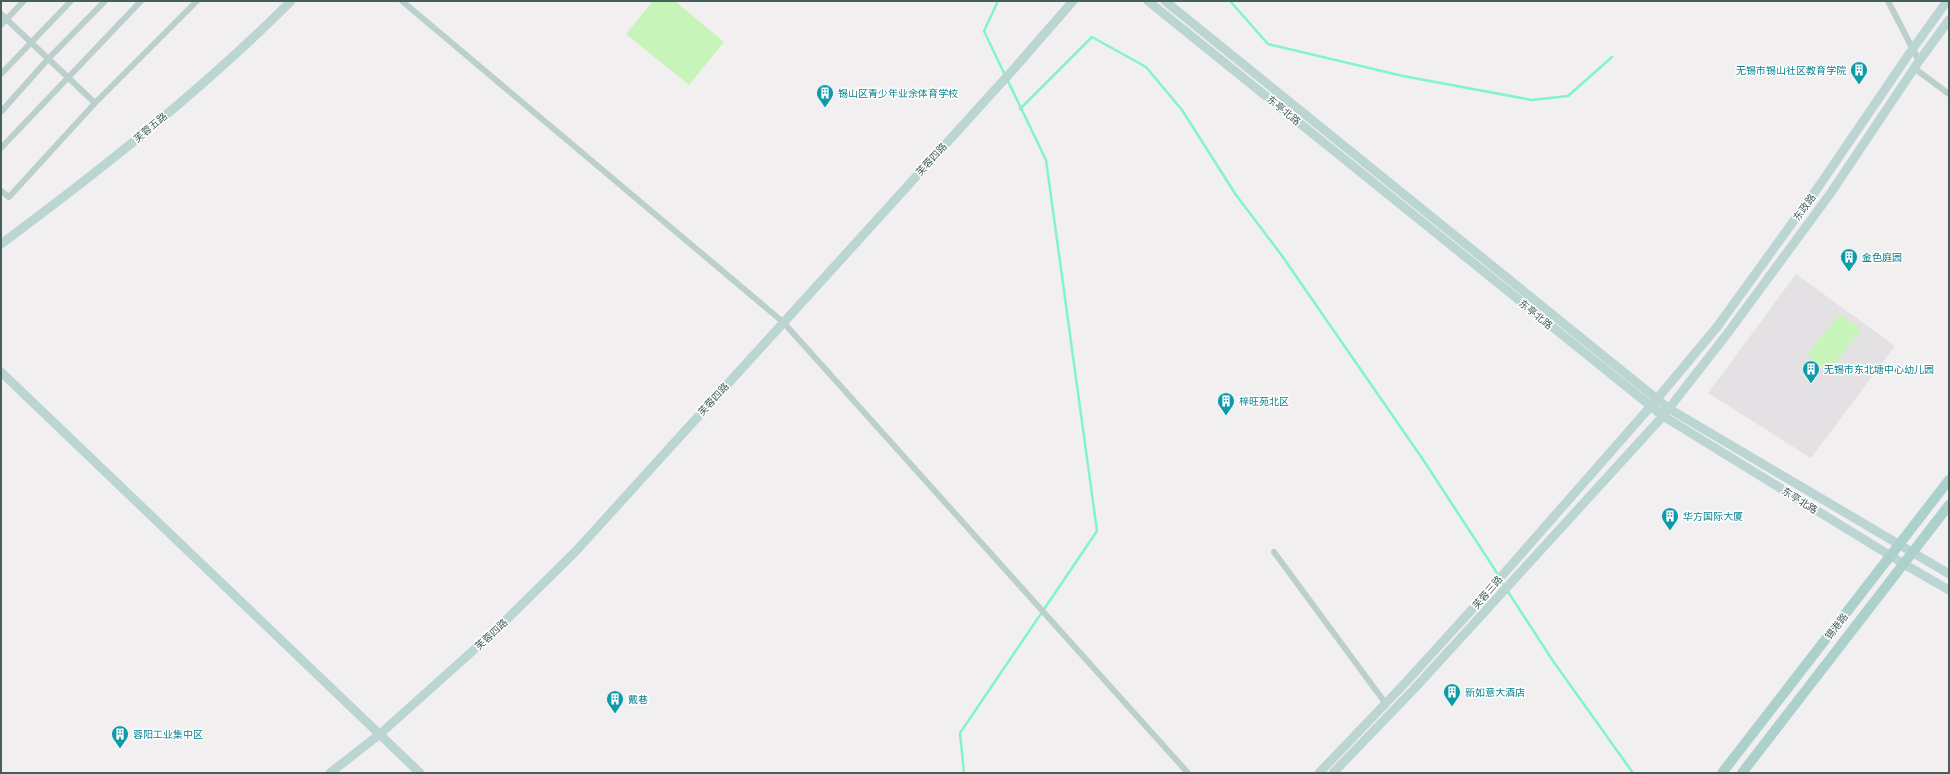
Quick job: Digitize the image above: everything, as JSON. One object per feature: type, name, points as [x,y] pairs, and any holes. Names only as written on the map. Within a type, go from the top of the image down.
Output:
[{"type":"main road","name":"芙蓉五路","points":[[1,244],[147,131],[257,35],[291,1]]},
{"type":"main road","name":"芙蓉四路","points":[[330,773],[380,734],[496,630],[576,551],[1012,71],[1073,1]]},
{"type":"main road","name":"东亭北路","points":[[1148,1],[1663,416],[1891,557],[1949,590]]},
{"type":"main road","name":"东亭北路","points":[[1165,1],[1668,408],[1912,554],[1949,574]]},
{"type":"main road","name":"东政路","points":[[1650,406],[1717,327],[1819,186],[1913,48],[1948,1]]},
{"type":"main road","name":"东政路","points":[[1663,416],[1727,334],[1830,194],[1949,20]]},
{"type":"main road","points":[[1,372],[420,773]]},
{"type":"main road","name":"芙蓉三路","points":[[1319,773],[1386,704],[1485,595],[1650,406]]},
{"type":"main road","name":"芙蓉三路","points":[[1338,771],[1663,416]]},
{"type":"main road","name":"锡港路","points":[[1722,773],[1891,557],[1949,480]]},
{"type":"main road","name":"锡港路","points":[[1742,773],[1949,505]]},
{"type":"street","points":[[1,25],[24,1]]},
{"type":"street","points":[[1,74],[71,1]]},
{"type":"street","points":[[1,112],[48,59],[105,1]]},
{"type":"street","points":[[1,148],[141,1]]},
{"type":"street","points":[[1,192],[9,197],[95,103],[197,1]]},
{"type":"street","points":[[402,1],[783,322],[1188,773]]},
{"type":"street","points":[[1888,1],[1913,48],[1917,65],[1949,94]]},
{"type":"street","points":[[1,14],[95,103]]},
{"type":"street","points":[[1274,552],[1386,704]]},
{"type":"shaded area","points":[[1796,274],[1895,346],[1811,458],[1708,393]]},
{"type":"green space","points":[[653,1],[675,1],[724,42],[689,85],[626,34]]},
{"type":"green space","points":[[1840,314],[1861,330],[1828,372],[1807,355]]},
{"type":"waterway","points":[[998,1],[984,31],[1005,75]]},
{"type":"waterway","points":[[1230,1],[1268,44],[1403,76],[1532,100],[1568,96],[1612,57]]},
{"type":"waterway","points":[[1020,109],[1092,37],[1146,67],[1182,110],[1236,195],[1280,253],[1424,461],[1499,576]]},
{"type":"waterway","points":[[964,773],[960,733],[1097,531],[1046,160],[1007,79]]},
{"type":"waterway","points":[[1501,581],[1553,661],[1633,773]]},
{"type":"place","name":"无锡市锡山社区教育学院","points":[[1859,85]]},
{"type":"place","name":"锡山区青少年业余体育学校","points":[[825,108]]},
{"type":"place","name":"金色庭园","points":[[1849,272]]},
{"type":"place","name":"无锡市东北塘中心幼儿园","points":[[1811,384]]},
{"type":"place","name":"梓旺苑北区","points":[[1226,416]]},
{"type":"place","name":"华方国际大厦","points":[[1670,531]]},
{"type":"place","name":"新如意大酒店","points":[[1452,707]]},
{"type":"place","name":"戴巷","points":[[615,714]]},
{"type":"place","name":"蓉阳工业集中区","points":[[120,749]]}]
